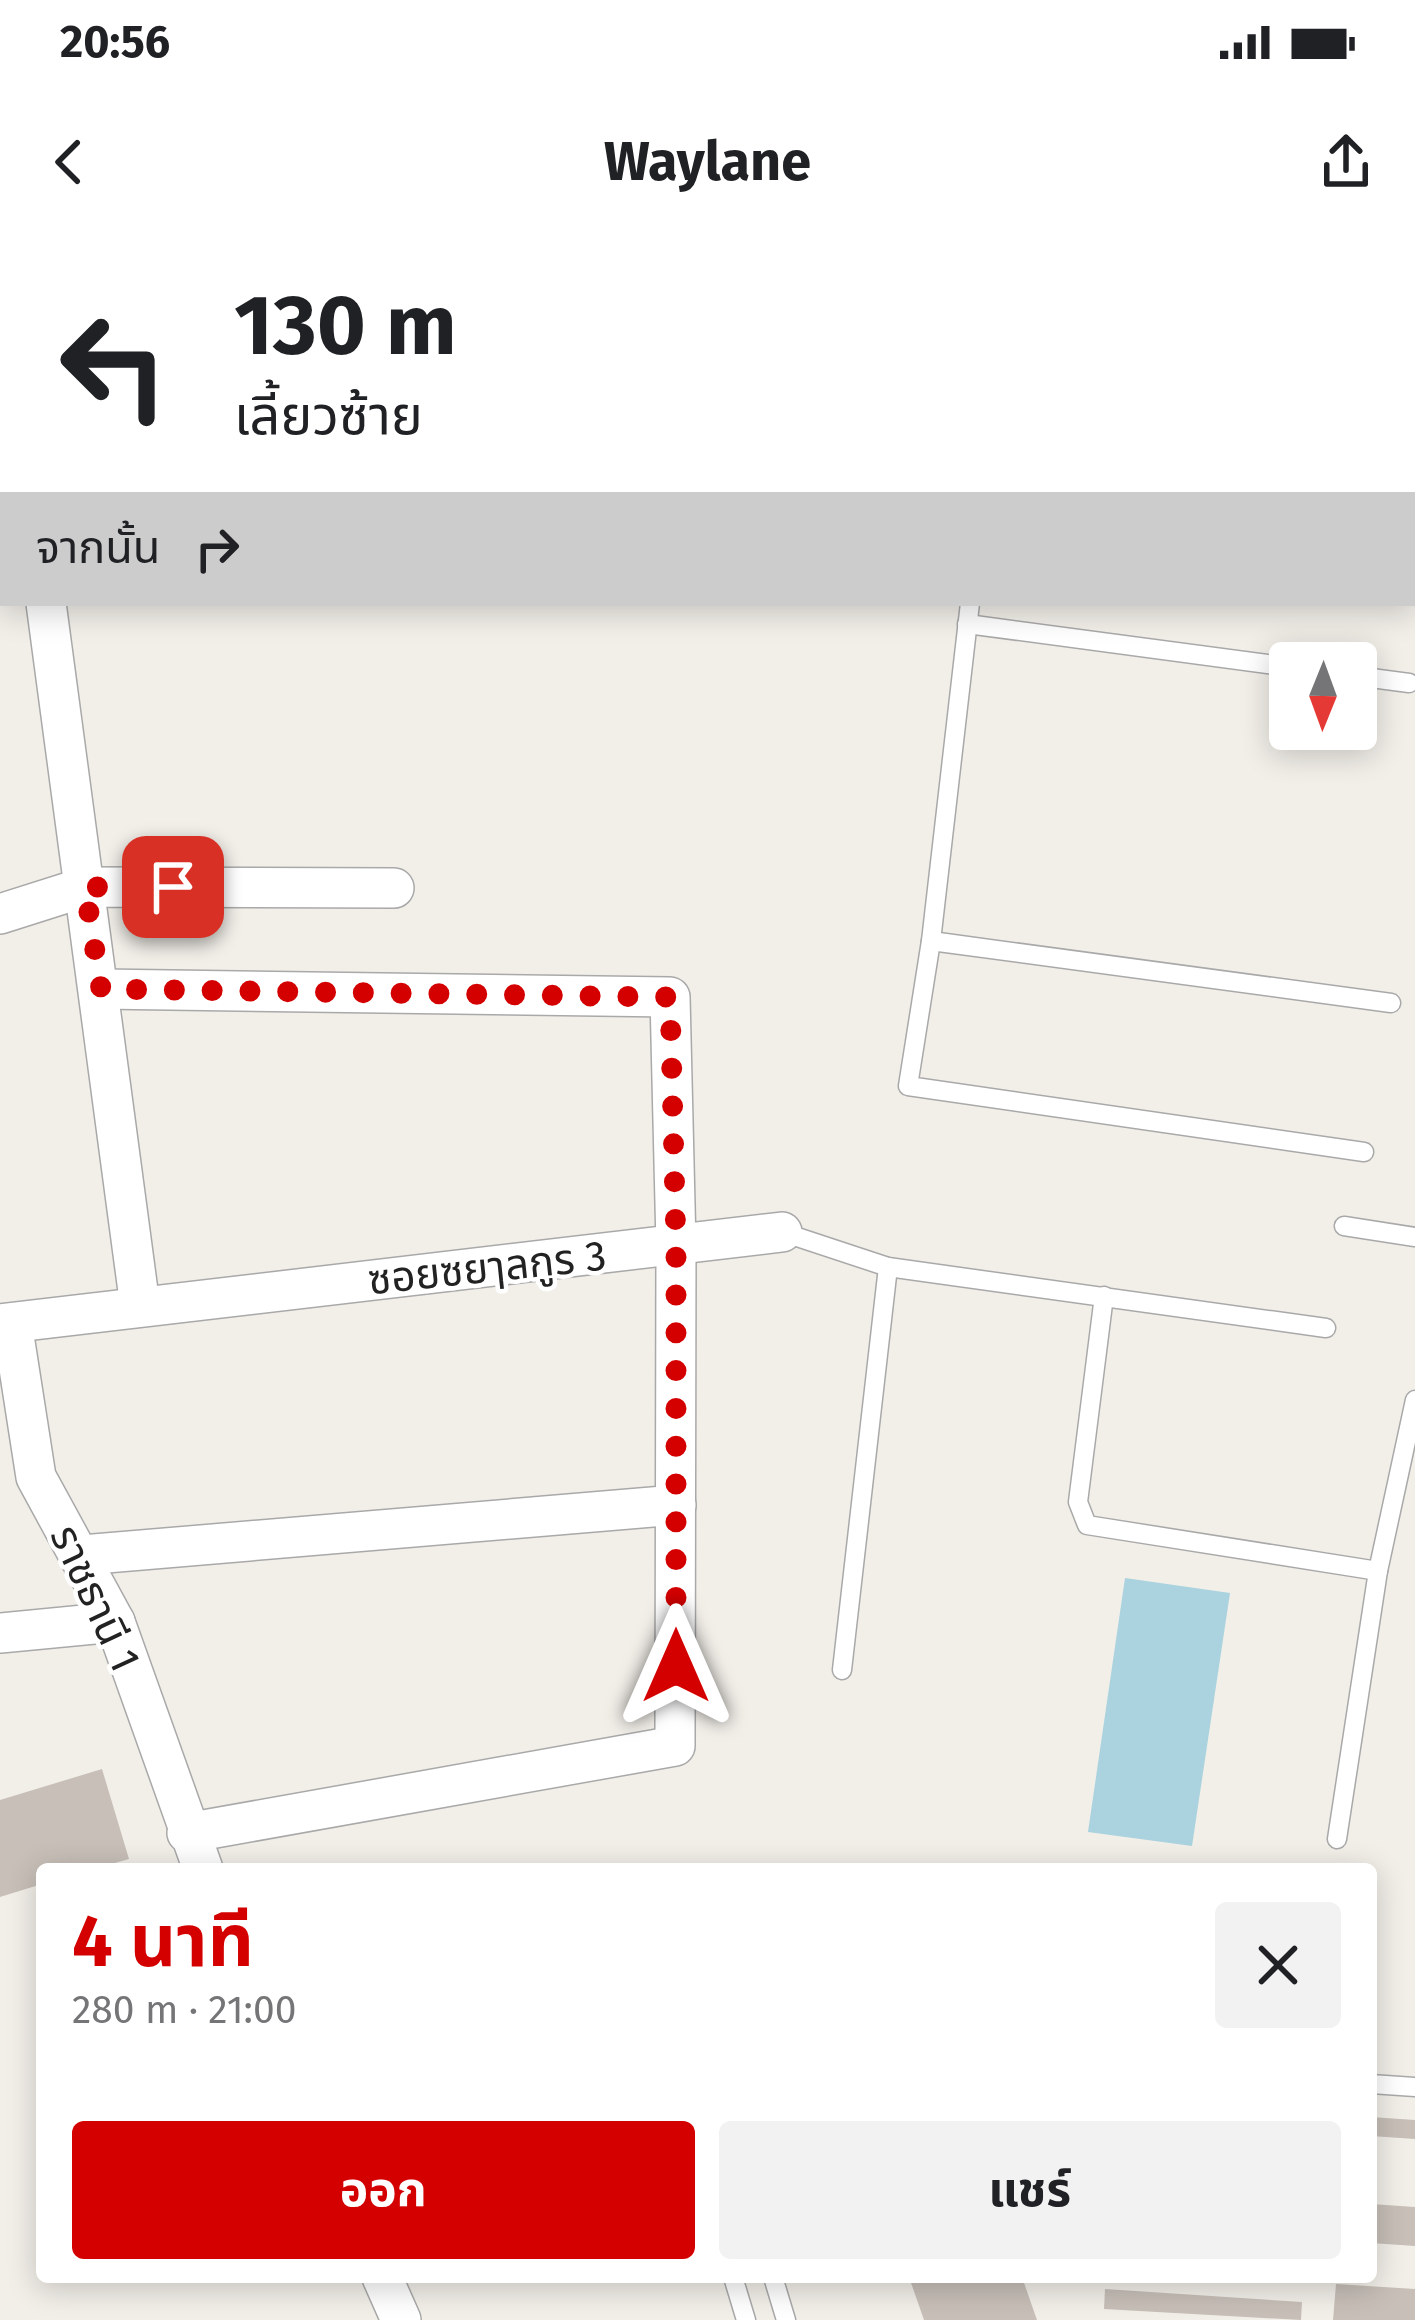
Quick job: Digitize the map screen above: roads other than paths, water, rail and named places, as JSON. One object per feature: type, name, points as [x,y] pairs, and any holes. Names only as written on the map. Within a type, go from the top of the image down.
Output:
[{"type":"street","points":[[46,606],[140,1306]]},
{"type":"street","points":[[0,914],[85,887],[394,888]]},
{"type":"street","points":[[101,989],[670,997],[676,1245],[675,1746],[195,1851]]},
{"type":"street","name":"ซอยซยๅลกูร 3","points":[[6,1324],[782,1232]]},
{"type":"street","name":"ราชธานี 1","points":[[6,1324],[36,1478],[115,1622],[195,1851]]},
{"type":"street","points":[[82,1555],[676,1504]]},
{"type":"street","points":[[0,1633],[115,1622]]},
{"type":"street","points":[[385,2283],[401,2320]]},
{"type":"lane","points":[[970,606],[931,941],[908,1086],[1364,1152]]},
{"type":"lane","points":[[967,624],[1269,664]]},
{"type":"lane","points":[[1377,679],[1409,683]]},
{"type":"lane","points":[[931,941],[1390,1003]]},
{"type":"lane","points":[[1344,1226],[1415,1237]]},
{"type":"lane","name":"ซอยซยๅลกูร 3","points":[[782,1232],[888,1267],[1326,1328]]},
{"type":"lane","points":[[842,1670],[888,1267]]},
{"type":"lane","points":[[1104,1296],[1078,1502],[1088,1525],[1378,1571]]},
{"type":"lane","points":[[1337,1839],[1378,1571],[1415,1400]]},
{"type":"lane","points":[[1377,2084],[1415,2087]]},
{"type":"lane","points":[[735,2283],[746,2320]]},
{"type":"lane","points":[[775,2283],[786,2320]]},
{"type":"water","points":[[1125,1578],[1230,1593],[1192,1846],[1088,1832]]}]
